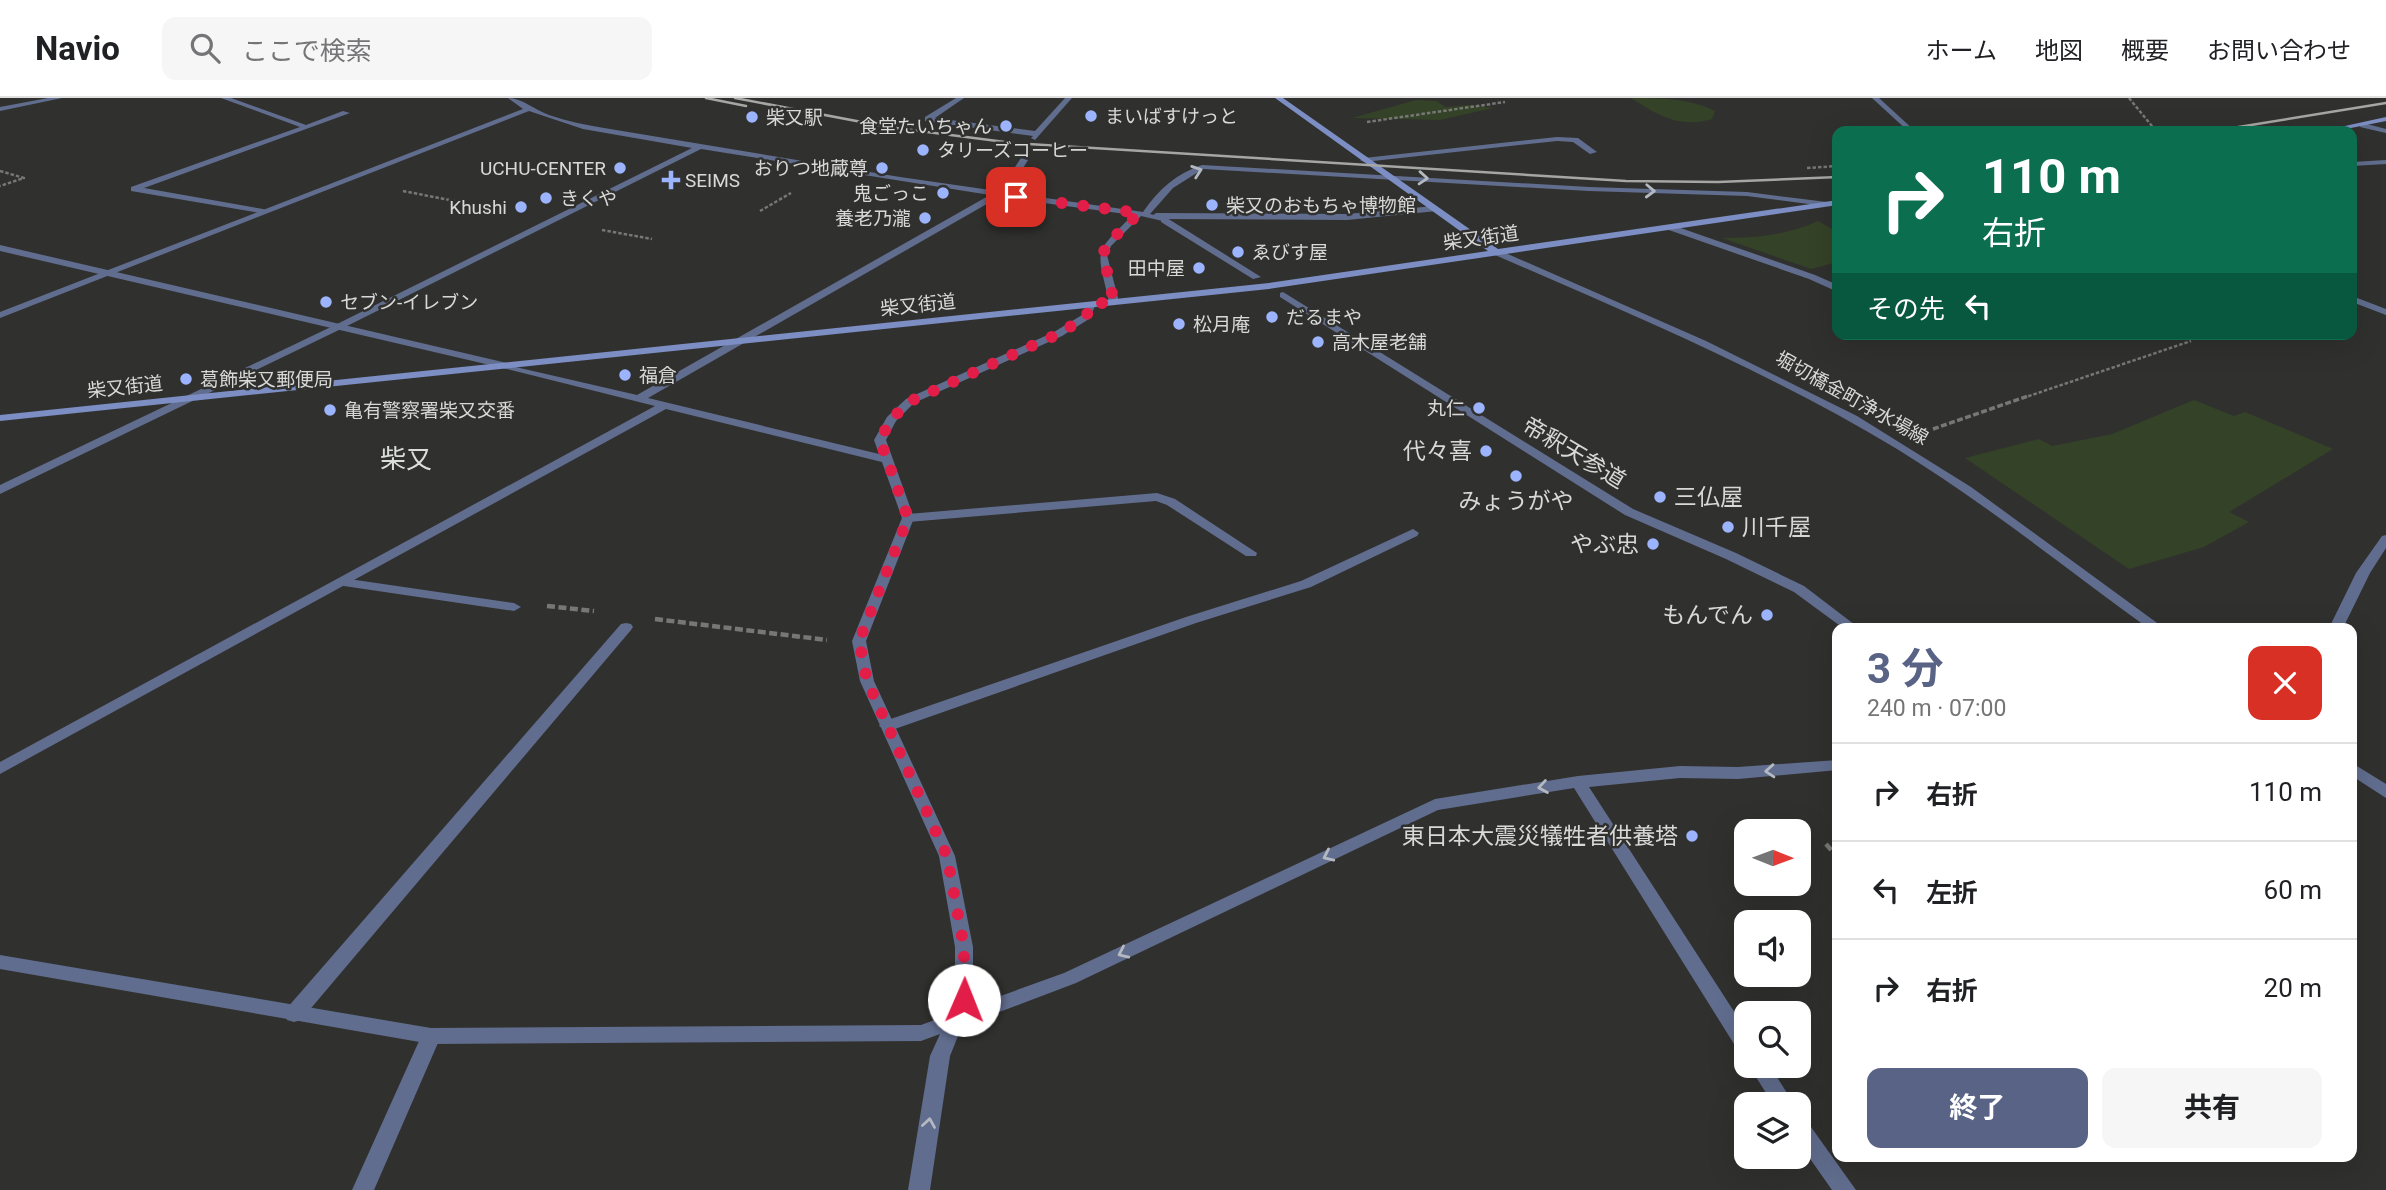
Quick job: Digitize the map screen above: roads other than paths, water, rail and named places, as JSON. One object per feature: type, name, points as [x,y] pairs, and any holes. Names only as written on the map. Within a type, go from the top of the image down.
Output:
[{"type":"main road","points":[[1278,98],[1498,253]]},
{"type":"main road","points":[[2357,126],[2386,119]]},
{"type":"main road","name":"柴又街道","points":[[0,418],[1269,286],[1832,203]]},
{"type":"street","points":[[0,109],[59,98]]},
{"type":"street","points":[[226,98],[241,98]]},
{"type":"street","points":[[226,98],[306,127]]},
{"type":"street","points":[[511,98],[526,110],[570,123],[699,147],[1151,216],[1347,217],[1434,209]]},
{"type":"street","points":[[961,98],[928,119],[1036,136],[1069,98]]},
{"type":"street","points":[[1875,98],[1906,126]]},
{"type":"street","points":[[0,315],[526,110]]},
{"type":"street","points":[[263,212],[134,189],[346,113]]},
{"type":"street","points":[[2363,125],[2386,131]]},
{"type":"street","points":[[1364,160],[1557,139],[1575,140],[1592,152]]},
{"type":"street","points":[[0,490],[338,327],[699,147]]},
{"type":"street","points":[[638,399],[998,194],[1004,190],[1024,160]]},
{"type":"street","points":[[2357,164],[2386,162]]},
{"type":"street","points":[[1114,302],[1103,254],[1107,244],[1151,216],[1155,200],[1191,171],[1202,167],[1589,189],[1747,194],[1824,204]]},
{"type":"street","points":[[1151,216],[1256,278]]},
{"type":"street","points":[[1669,227],[1832,286]]},
{"type":"street","points":[[0,248],[507,366],[889,460]]},
{"type":"street","name":"堀切橋金町浄水場線","points":[[1498,253],[1741,362],[1845,414],[1947,477],[2150,623]]},
{"type":"street","name":"帝釈天参道","points":[[1283,295],[1629,512],[1799,589],[1845,623]]},
{"type":"street","points":[[2357,301],[2386,312]]},
{"type":"street","points":[[910,1190],[919,1190],[940,1056],[964,1000],[964,947],[947,856],[867,681],[859,641],[908,518],[880,440],[891,419],[911,401],[1058,334],[1086,317],[1091,304]]},
{"type":"street","points":[[0,769],[663,405]]},
{"type":"street","points":[[908,518],[1157,497],[1171,502],[1251,553]]},
{"type":"street","points":[[887,726],[1191,620],[1306,584],[1413,533]]},
{"type":"street","points":[[2339,623],[2364,573],[2386,539]]},
{"type":"street","points":[[342,582],[514,607]]},
{"type":"street","points":[[294,1014],[626,627]]},
{"type":"street","points":[[0,962],[294,1014],[431,1035],[920,1033],[1070,978],[1435,805],[1577,782],[1680,772],[1738,773],[1832,765]]},
{"type":"street","points":[[2357,772],[2386,793]]},
{"type":"street","points":[[1577,782],[1734,1026]]},
{"type":"street","points":[[363,1190],[431,1035]]},
{"type":"street","points":[[1811,1143],[1845,1190]]},
{"type":"railway","points":[[706,98],[746,106]]},
{"type":"railway","points":[[735,98],[888,127],[1013,143],[1626,181],[1718,182],[1832,177]]},
{"type":"railway","points":[[2245,126],[2386,103]]},
{"type":"place","name":"まいばすけっと","points":[[1091,116]]},
{"type":"place","name":"柴又駅","points":[[752,117]]},
{"type":"place","name":"食堂たいちゃん","points":[[1006,126]]},
{"type":"place","name":"タリーズコーヒー","points":[[923,150]]},
{"type":"place","name":"UCHU-CENTER","points":[[620,168]]},
{"type":"place","name":"おりつ地蔵尊","points":[[882,168]]},
{"type":"place","name":"SEIMS","points":[[671,180]]},
{"type":"place","name":"鬼ごっこ","points":[[943,193]]},
{"type":"place","name":"きくや","points":[[546,198]]},
{"type":"place","name":"柴又のおもちゃ博物館","points":[[1212,205]]},
{"type":"place","name":"Khushi","points":[[521,207]]},
{"type":"place","name":"養老乃瀧","points":[[925,218]]},
{"type":"place","name":"ゑびす屋","points":[[1238,252]]},
{"type":"place","name":"田中屋","points":[[1199,268]]},
{"type":"place","name":"セブン-イレブン","points":[[326,302]]},
{"type":"place","name":"だるまや","points":[[1272,317]]},
{"type":"place","name":"松月庵","points":[[1179,324]]},
{"type":"place","name":"高木屋老舗","points":[[1318,342]]},
{"type":"place","name":"福倉","points":[[625,375]]},
{"type":"place","name":"葛飾柴又郵便局","points":[[186,379]]},
{"type":"place","name":"丸仁","points":[[1479,408]]},
{"type":"place","name":"亀有警察署柴又交番","points":[[330,410]]},
{"type":"place","name":"代々喜","points":[[1486,451]]},
{"type":"place","name":"みょうがや","points":[[1516,476]]},
{"type":"place","name":"三仏屋","points":[[1660,497]]},
{"type":"place","name":"川千屋","points":[[1728,527]]},
{"type":"place","name":"やぶ忠","points":[[1653,544]]},
{"type":"place","name":"もんでん","points":[[1767,615]]},
{"type":"place","name":"東日本大震災犠牲者供養塔","points":[[1692,836]]},
{"type":"district","name":"柴又","points":[[406,459]]}]
